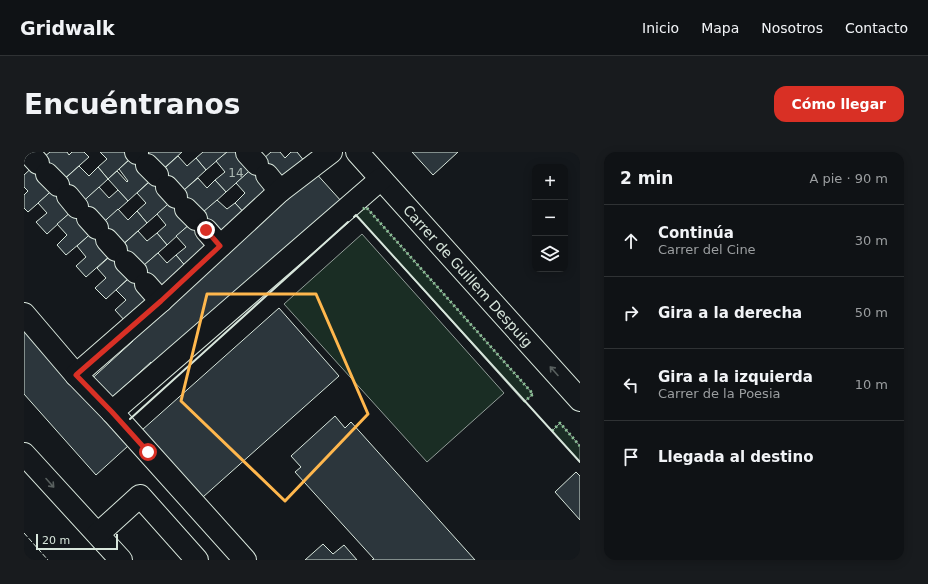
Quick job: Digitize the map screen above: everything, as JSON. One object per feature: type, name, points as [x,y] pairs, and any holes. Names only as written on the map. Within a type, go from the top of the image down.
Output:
[{"type":"street","points":[[76,375],[161,301],[220,246],[263,171],[331,152]]},
{"type":"street","name":"Carrer de Guillem Despuig","points":[[357,152],[580,400]]},
{"type":"street","points":[[112,412],[381,179]]},
{"type":"street","points":[[167,187],[220,246]]},
{"type":"street","points":[[87,218],[161,301]]},
{"type":"street","points":[[24,314],[76,375],[112,412],[245,560]]},
{"type":"street","points":[[24,454],[121,560]]},
{"type":"street","points":[[98,534],[140,496],[197,560]]},
{"type":"highlighted area","points":[[207,294],[316,294],[368,414],[285,501],[181,401]]},
{"type":"green space","points":[[366,207],[533,394],[524,402],[356,215]]},
{"type":"green space","points":[[362,234],[504,393],[427,462],[284,304]]},
{"type":"green space","points":[[560,423],[580,446],[580,462],[552,431]]},
{"type":"building","points":[[50,152],[67,152],[69,155],[72,152],[84,152],[89,157],[63,180],[38,162]]},
{"type":"building","points":[[100,152],[128,152],[132,157],[108,179],[98,167],[107,159]]},
{"type":"building","points":[[138,152],[182,152],[162,170]]},
{"type":"building","points":[[203,152],[227,152],[206,170],[196,158]]},
{"type":"building","points":[[227,152],[244,152],[252,169],[226,192],[215,180],[225,172],[216,161]]},
{"type":"building","points":[[271,152],[280,152],[285,158],[291,152],[297,152],[305,162],[282,183],[262,160]]},
{"type":"building","points":[[412,152],[458,152],[433,175]]},
{"type":"building","points":[[137,153],[152,179],[128,201],[108,179],[117,171],[127,182],[128,181],[119,169]]},
{"type":"building","points":[[178,156],[187,166],[196,158],[206,170],[182,192],[157,175]]},
{"type":"building","points":[[38,162],[53,190],[28,212],[24,208],[24,195],[28,191],[24,187],[24,175]]},
{"type":"building","points":[[256,165],[272,191],[246,215],[235,203],[245,193],[236,183]]},
{"type":"building","points":[[79,166],[89,176],[98,167],[108,179],[83,202],[59,184]]},
{"type":"building","points":[[313,170],[342,202],[157,368],[151,362],[105,404],[86,384],[133,341],[128,336]]},
{"type":"building","points":[[157,175],[172,201],[147,223],[137,211],[146,203],[137,193]]},
{"type":"building","points":[[198,178],[207,188],[215,180],[226,192],[202,214],[177,196]]},
{"type":"building","points":[[59,184],[72,211],[47,234],[36,222],[47,213],[38,203]]},
{"type":"building","points":[[99,187],[109,198],[118,190],[128,201],[102,224],[78,206]]},
{"type":"building","points":[[177,196],[191,223],[167,245],[157,233],[166,225],[157,214]]},
{"type":"building","points":[[217,200],[227,209],[235,203],[246,215],[222,236],[196,218]]},
{"type":"building","points":[[78,206],[92,233],[66,255],[57,245],[67,235],[57,224]]},
{"type":"building","points":[[118,209],[128,220],[137,211],[147,223],[122,245],[97,228]]},
{"type":"building","points":[[196,219],[211,246],[187,268],[176,255],[186,247],[176,236]]},
{"type":"building","points":[[97,228],[112,254],[86,277],[76,266],[86,257],[77,246]]},
{"type":"building","points":[[138,231],[147,241],[157,233],[167,245],[142,267],[117,250]]},
{"type":"building","points":[[117,250],[131,276],[106,299],[95,288],[106,278],[97,268]]},
{"type":"building","points":[[158,253],[167,263],[176,255],[187,268],[162,290],[136,272]]},
{"type":"building","points":[[136,272],[152,299],[126,322],[115,310],[126,300],[116,290]]},
{"type":"building","points":[[279,308],[339,376],[203,497],[142,430]]},
{"type":"building","points":[[24,329],[128,446],[96,475],[24,394]]},
{"type":"building","points":[[335,416],[345,428],[351,422],[475,560],[372,560],[374,559],[295,472],[301,467],[291,456]]},
{"type":"building","points":[[576,472],[580,476],[580,520],[555,492]]},
{"type":"building","points":[[323,544],[333,554],[344,545],[357,560],[305,560]]},
{"type":"hedge","points":[[363,209],[366,207],[533,394],[524,402]]},
{"type":"hedge","points":[[552,431],[560,423],[580,446]]},
{"type":"fence","points":[[24,533],[48,560]]},
{"type":"wall","points":[[354,217],[356,215],[580,462]]},
{"type":"wall","points":[[130,419],[348,222]]},
{"type":"route","points":[[148,452],[76,375],[161,301],[220,246],[206,230]]}]
